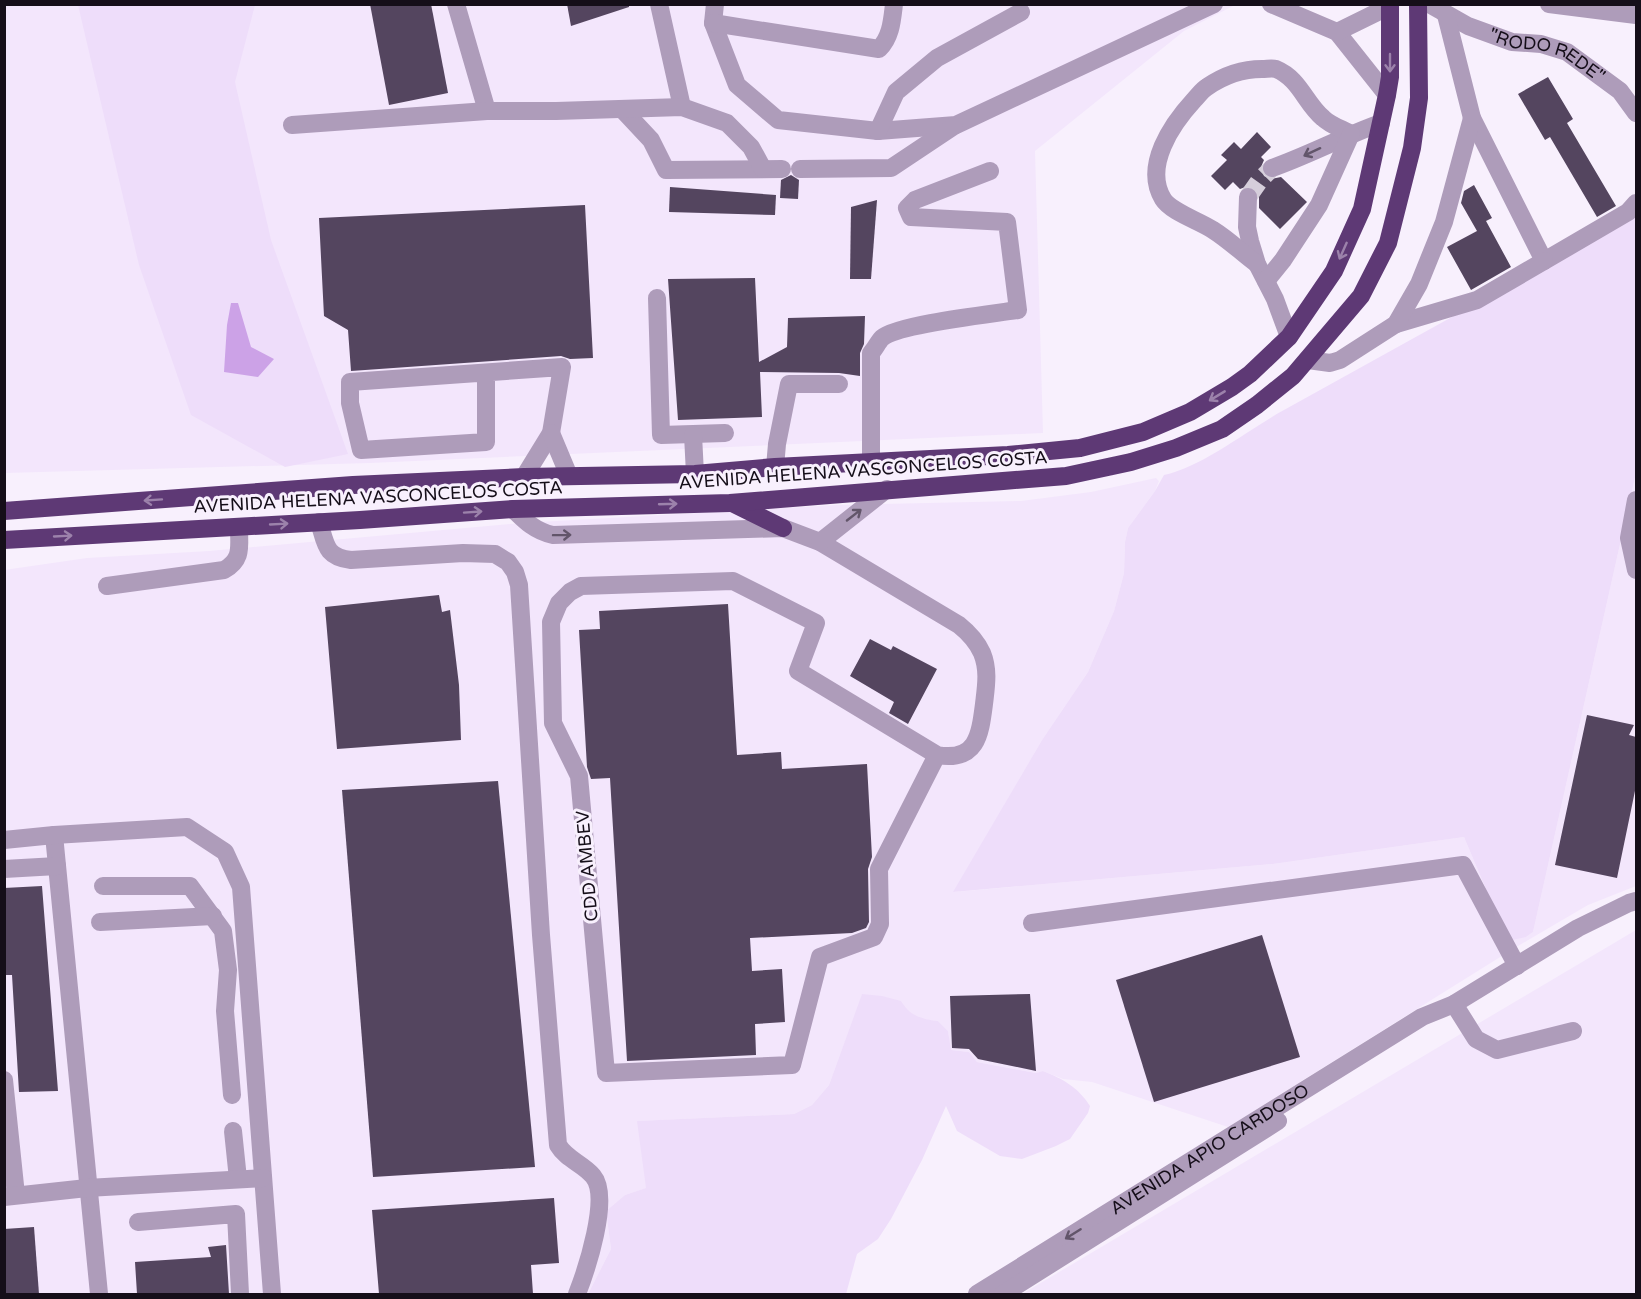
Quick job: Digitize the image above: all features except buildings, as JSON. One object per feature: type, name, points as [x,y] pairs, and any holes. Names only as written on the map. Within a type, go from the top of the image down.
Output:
[{"type":"highway","name":"AVENIDA HELENA VASCONCELOS COSTA","points":[[4,540],[513,509],[730,503],[1066,476],[1131,462],[1176,448],[1222,429],[1293,376],[1361,296],[1388,243],[1412,148],[1419,98],[1418,4]]},
{"type":"highway","name":"AVENIDA HELENA VASCONCELOS COSTA","points":[[4,511],[353,485],[524,477],[695,474],[775,467],[871,464],[1008,455],[1080,448],[1143,432],[1190,412],[1232,387],[1258,367],[1289,337],[1334,271],[1362,209],[1387,95],[1390,77],[1390,5]]},
{"type":"highway","points":[[730,503],[783,528]]},
{"type":"street","points":[[456,4],[488,111]]},
{"type":"street","points":[[659,4],[682,106]]},
{"type":"street","points":[[715,4],[713,23],[737,85],[778,120],[878,131],[956,125]]},
{"type":"street","points":[[713,23],[879,49],[885,42],[890,29],[894,4]]},
{"type":"street","points":[[622,109],[651,140],[666,170],[891,168],[956,125],[1214,4]]},
{"type":"street","points":[[1271,4],[1337,32],[1387,95]]},
{"type":"street","name":"\"RODO REDE\"","points":[[1429,4],[1468,26],[1512,42],[1540,44],[1567,52],[1620,91],[1636,113]]},
{"type":"street","points":[[1549,4],[1636,15]]},
{"type":"street","points":[[1337,32],[1390,5]]},
{"type":"street","points":[[878,131],[896,92],[937,58],[1021,12]]},
{"type":"street","points":[[1446,15],[1472,118],[1544,261]]},
{"type":"street","points":[[1257,264],[1213,229],[1188,217],[1163,200],[1158,186],[1159,154],[1164,139],[1183,112],[1206,87],[1234,73],[1249,69],[1275,69],[1294,81],[1324,120],[1351,134]]},
{"type":"street","points":[[292,124],[488,111],[682,106],[727,123],[751,147],[763,169]]},
{"type":"street","points":[[1395,324],[1419,284],[1443,222],[1472,118]]},
{"type":"street","points":[[1272,168],[1381,123]]},
{"type":"street","points":[[1266,281],[1283,260],[1319,205],[1351,134]]},
{"type":"street","points":[[871,464],[872,353],[881,338],[896,330],[1018,310],[1007,222],[911,217],[907,208],[915,200],[990,171]]},
{"type":"street","points":[[1248,197],[1247,227],[1257,264],[1275,299],[1289,337]]},
{"type":"street","points":[[1308,360],[1330,363],[1340,360],[1395,324],[1477,300],[1628,212],[1636,203]]},
{"type":"street","points":[[657,298],[661,435],[725,434]]},
{"type":"street","points":[[486,374],[486,442],[361,450],[350,403],[350,382],[562,367],[551,433],[524,477]]},
{"type":"street","points":[[775,467],[777,444],[789,384],[838,384]]},
{"type":"street","points":[[551,433],[570,476]]},
{"type":"street","points":[[693,435],[695,474]]},
{"type":"street","points":[[820,542],[887,489]]},
{"type":"street","points":[[1636,500],[1629,538],[1636,570]]},
{"type":"street","points":[[513,509],[531,527],[553,535],[783,528],[820,542],[960,624],[972,636],[981,651],[987,682],[981,727],[976,743],[966,753],[952,758],[937,755]]},
{"type":"street","points":[[319,522],[328,551],[338,559],[463,553],[495,554],[508,562],[515,572],[519,585],[541,934],[558,1145],[563,1155],[586,1170],[597,1183],[596,1233],[577,1294]]},
{"type":"street","points":[[107,586],[224,570],[234,565],[239,554],[239,526]]},
{"type":"street","name":"CDD AMBEV","points":[[733,581],[816,623],[798,671],[937,755],[879,868],[880,924],[874,937],[820,957],[792,1065],[606,1072],[579,776],[553,723],[551,622],[559,603],[570,592],[582,586],[733,581]]},
{"type":"street","points":[[4,840],[187,827],[225,852],[241,887],[272,1294]]},
{"type":"street","points":[[54,835],[99,1294]]},
{"type":"street","points":[[1032,923],[1463,865],[1517,966]]},
{"type":"street","points":[[4,870],[57,866]]},
{"type":"street","points":[[103,886],[190,886],[223,931],[228,970],[225,1011],[232,1095]]},
{"type":"street","name":"AVENIDA APIO CARDOSO","points":[[977,1294],[1422,1017],[1450,1006],[1578,928],[1636,901]]},
{"type":"street","points":[[100,921],[213,916]]},
{"type":"street","points":[[1450,1006],[1476,1039],[1497,1050],[1573,1031]]},
{"type":"street","name":"AVENIDA APIO CARDOSO","points":[[1003,1294],[1432,1024],[1450,1006]]},
{"type":"street","points":[[4,1080],[10,1196],[87,1188],[263,1178]]},
{"type":"street","points":[[233,1131],[238,1179]]},
{"type":"street","points":[[138,1222],[236,1214],[240,1294]]},
{"type":"shaded area","points":[[4,5],[1235,5],[1184,31],[1035,151],[1043,433],[370,463],[5,473]]},
{"type":"shaded area","points":[[78,5],[255,5],[235,82],[271,240],[348,454],[285,467],[191,415],[139,265]]},
{"type":"shaded area","points":[[1636,215],[1636,473],[1533,932],[1526,937],[1512,940],[1504,932],[1464,837],[1273,864],[953,892],[1042,740],[1088,672],[1114,611],[1124,573],[1128,528],[1164,475],[1179,471],[1209,456],[1284,410]]},
{"type":"shaded area","points":[[231,303],[238,303],[251,347],[274,359],[258,377],[224,372]]},
{"type":"shaded area","points":[[1636,473],[1636,886],[1588,905],[1513,949],[1228,1127],[1092,1082],[1063,1079],[1043,1071],[1037,1073],[977,1062],[969,1052],[950,1050],[948,1031],[938,1021],[919,1019],[906,1010],[862,995],[829,1085],[812,1105],[794,1114],[638,1121],[647,1188],[625,1195],[606,1211],[611,1249],[588,1294],[5,1294],[4,570],[87,558],[209,551],[521,523],[837,505],[1021,501],[1091,492],[1156,478],[1159,481],[1155,491],[1128,528],[1124,573],[1114,611],[1088,672],[1042,740],[954,892],[1273,864],[1464,837],[1504,932],[1526,937],[1533,932]]},
{"type":"shaded area","points":[[1636,930],[1636,1294],[1022,1294]]},
{"type":"shaded area","points":[[862,994],[901,1001],[916,1016],[938,1021],[948,1031],[951,1050],[969,1052],[977,1062],[1036,1073],[1043,1071],[1057,1077],[1070,1084],[1085,1099],[1090,1106],[1088,1113],[1070,1139],[1022,1159],[1000,1156],[957,1131],[946,1106],[922,1160],[891,1219],[878,1239],[857,1254],[846,1294],[588,1294],[611,1249],[606,1211],[625,1195],[646,1188],[637,1121],[794,1114],[812,1105],[829,1085]]},
{"type":"tunnel","points":[[1248,197],[1272,168]]}]
